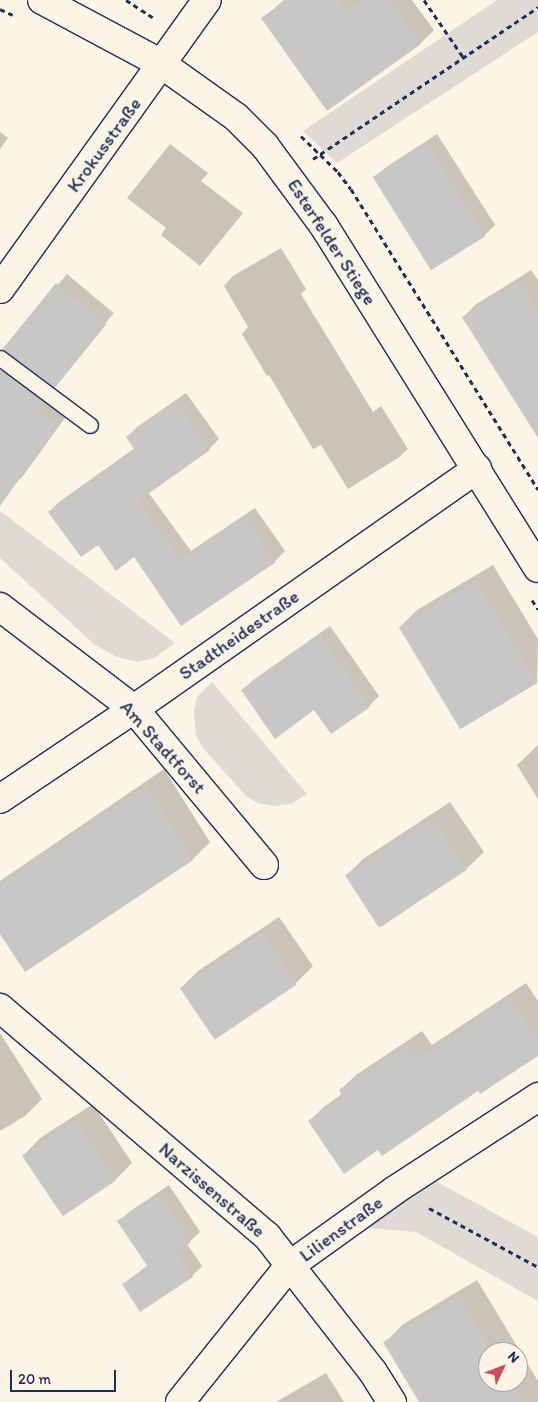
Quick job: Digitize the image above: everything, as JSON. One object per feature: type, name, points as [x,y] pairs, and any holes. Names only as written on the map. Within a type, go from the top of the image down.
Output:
[{"type":"street","name":"Esterfelder Stiege","points":[[42,0],[160,64],[236,117],[264,146],[289,176],[329,235],[538,568]]},
{"type":"street","name":"Krokusstraße","points":[[0,289],[207,0]]},
{"type":"street","name":"Stadtheidestraße","points":[[0,799],[134,709],[477,469]]},
{"type":"street","name":"Am Stadtforst","points":[[0,607],[134,709],[264,865]]},
{"type":"street","name":"Narzissenstraße","points":[[0,1008],[267,1236],[373,1372],[392,1402]]},
{"type":"street","name":"Lilienstraße","points":[[180,1402],[289,1266],[395,1190],[538,1097]]},
{"type":"lane","points":[[0,358],[90,425]]},
{"type":"path","points":[[424,0],[463,57]]},
{"type":"path","points":[[289,176],[538,6]]},
{"type":"path","points":[[0,9],[17,18]]},
{"type":"path","points":[[528,594],[538,610]]},
{"type":"path","points":[[395,1190],[538,1267]]},
{"type":"shaded area","points":[[497,0],[538,0],[538,32],[337,163],[303,131]]},
{"type":"shaded area","points":[[0,511],[175,643],[154,658],[137,662],[117,657],[95,645],[0,558]]},
{"type":"shaded area","points":[[212,682],[307,794],[291,804],[273,806],[258,803],[247,797],[202,747],[196,735],[194,713],[197,697]]},
{"type":"shaded area","points":[[421,1173],[538,1237],[538,1301],[416,1232],[344,1226]]},
{"type":"building","points":[[287,0],[338,0],[346,12],[362,0],[390,0],[421,44],[327,111],[261,18]]},
{"type":"building","points":[[427,143],[485,236],[431,270],[373,177]]},
{"type":"building","points":[[519,281],[538,310],[538,438],[462,317]]},
{"type":"building","points":[[56,283],[107,324],[53,390],[3,349]]},
{"type":"building","points":[[0,370],[42,401],[35,408],[58,425],[0,506]]},
{"type":"building","points":[[176,401],[210,450],[138,501],[181,560],[245,517],[276,562],[181,626],[134,557],[116,571],[98,545],[81,557],[48,512],[135,450],[126,437]]},
{"type":"building","points":[[476,581],[537,683],[460,729],[399,627]]},
{"type":"building","points":[[320,634],[370,707],[331,734],[314,710],[275,739],[241,690]]},
{"type":"building","points":[[146,785],[193,860],[25,972],[0,934],[0,885]]},
{"type":"building","points":[[433,818],[467,870],[379,927],[345,875]]},
{"type":"building","points":[[262,933],[297,984],[215,1040],[180,988]]},
{"type":"building","points":[[510,998],[538,1040],[538,1056],[480,1094],[478,1091],[382,1156],[378,1150],[344,1174],[308,1121],[343,1097],[339,1090],[406,1046],[416,1060]]},
{"type":"building","points":[[75,1120],[116,1181],[63,1216],[22,1156]]},
{"type":"building","points":[[159,1194],[191,1242],[176,1252],[193,1277],[140,1312],[122,1284],[148,1267],[117,1221]]},
{"type":"building","points":[[459,1296],[487,1342],[478,1342],[478,1392],[517,1392],[523,1402],[419,1402],[383,1342]]}]
